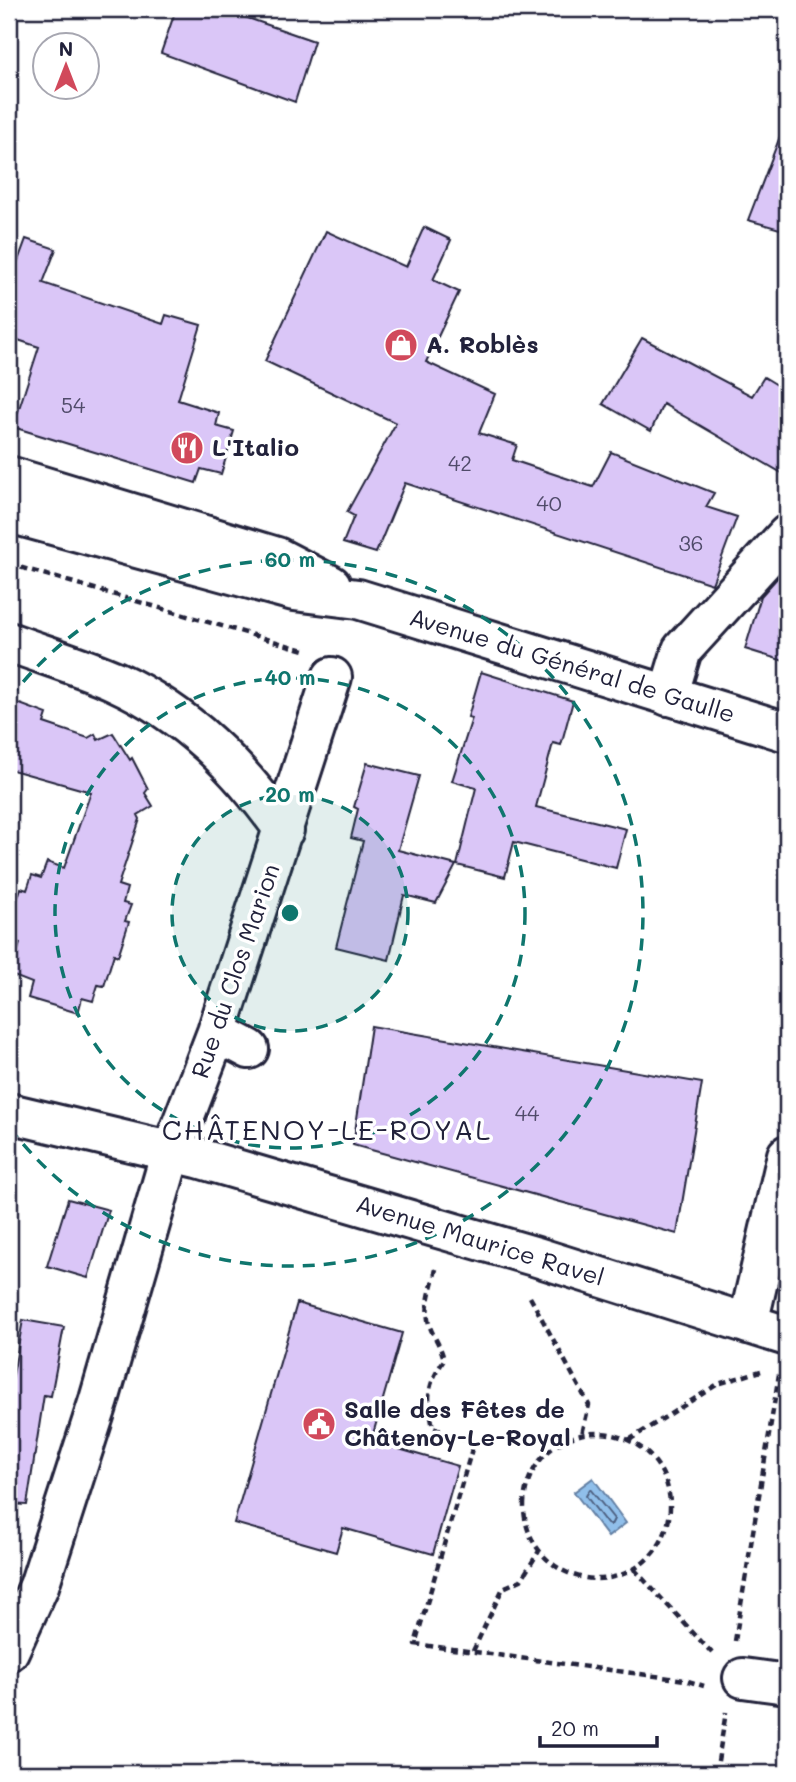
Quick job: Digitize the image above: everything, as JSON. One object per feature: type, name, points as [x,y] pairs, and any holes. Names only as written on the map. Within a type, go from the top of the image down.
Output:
[{"type":"street","name":"Avenue du Général de Gaulle","points":[[9,476],[277,556],[358,599]]},
{"type":"street","name":"Avenue du Général de Gaulle","points":[[9,513],[294,591],[358,599],[787,732]]},
{"type":"street","points":[[668,696],[682,650],[787,535]]},
{"type":"street","points":[[9,642],[115,681],[175,714],[223,755],[284,830]]},
{"type":"street","name":"Rue du Clos Marion","points":[[9,1651],[24,1583],[99,1400],[171,1152],[233,1041],[284,830],[332,677]]},
{"type":"street","name":"Avenue Maurice Ravel","points":[[9,1114],[171,1152],[537,1257],[787,1336]]},
{"type":"street","points":[[748,1324],[778,1239],[787,1155]]},
{"type":"street","points":[[730,1673],[787,1684]]},
{"type":"path","points":[[9,564],[338,660],[332,677]]},
{"type":"path","points":[[447,1231],[428,1300],[429,1326],[440,1341],[444,1360],[432,1378],[427,1397],[432,1427],[474,1442],[415,1644],[685,1680],[707,1687]]},
{"type":"path","points":[[537,1257],[528,1284],[530,1301],[589,1405],[582,1434]]},
{"type":"path","points":[[629,1440],[718,1384],[758,1371],[779,1369],[716,1773]]},
{"type":"path","points":[[607,1433],[629,1440],[648,1453],[662,1471],[670,1503],[664,1536],[652,1556],[634,1569],[615,1577],[594,1579],[573,1575],[555,1566],[539,1551],[528,1530],[524,1505],[528,1480],[541,1459],[559,1443],[582,1434],[607,1433]]},
{"type":"path","points":[[473,1651],[502,1588],[521,1580],[539,1551]]},
{"type":"path","points":[[634,1569],[686,1622],[730,1673]]},
{"type":"water","points":[[593,1478],[626,1523],[608,1537],[574,1492]]},
{"type":"building","points":[[176,9],[222,9],[314,41],[295,102],[161,53]]},
{"type":"building","points":[[784,126],[787,127],[787,231],[748,220]]},
{"type":"building","points":[[424,227],[451,240],[433,280],[459,292],[426,362],[495,394],[479,433],[517,445],[512,460],[593,487],[611,452],[714,493],[706,507],[737,517],[712,584],[405,483],[376,553],[343,543],[354,516],[347,512],[396,423],[265,361],[326,231],[406,267]]},
{"type":"building","points":[[26,239],[56,249],[43,283],[163,324],[166,315],[201,325],[178,400],[219,413],[216,426],[234,431],[221,474],[201,469],[196,483],[13,427],[39,347],[9,337],[9,285]]},
{"type":"building","points":[[642,338],[752,396],[764,377],[787,391],[787,476],[663,404],[651,431],[603,404]]},
{"type":"building","points":[[787,567],[787,662],[745,649],[761,596]]},
{"type":"building","points":[[481,672],[573,701],[561,745],[553,743],[536,807],[626,829],[616,868],[514,842],[505,877],[457,865],[476,788],[452,781],[472,718],[468,717]]},
{"type":"building","points":[[9,700],[47,714],[44,723],[88,738],[95,734],[98,740],[113,733],[130,760],[132,758],[148,789],[145,793],[153,806],[138,815],[140,819],[118,885],[127,888],[123,903],[131,905],[125,921],[129,922],[118,956],[114,954],[104,986],[98,985],[93,1001],[82,998],[78,1013],[28,998],[32,983],[11,975],[20,943],[11,939],[16,925],[10,922],[21,888],[27,890],[32,875],[41,878],[47,862],[64,868],[91,792],[9,769]]},
{"type":"building","points":[[367,763],[419,776],[398,850],[456,865],[436,903],[404,895],[389,960],[336,947],[363,841],[351,838],[358,809],[354,807]]},
{"type":"building","points":[[371,1026],[702,1083],[677,1234],[353,1145]]},
{"type":"building","points":[[68,1199],[109,1210],[88,1278],[47,1266]]},
{"type":"building","name":"Salle des Fêtes de Châtenoy-Le-Royal","points":[[297,1303],[402,1333],[371,1441],[458,1466],[433,1554],[343,1528],[336,1552],[234,1523]]},
{"type":"building","points":[[23,1320],[64,1327],[51,1396],[44,1395],[27,1505],[9,1504],[9,1397]]},
{"type":"place","name":"A. Roblès","points":[[401,345]]},
{"type":"place","name":"L'Italio","points":[[187,448]]},
{"type":"place","name":"Salle des Fêtes de Châtenoy-Le-Royal","points":[[319,1424]]},
{"type":"district","name":"CHÂTENOY-LE-ROYAL","points":[[327,1130]]}]
